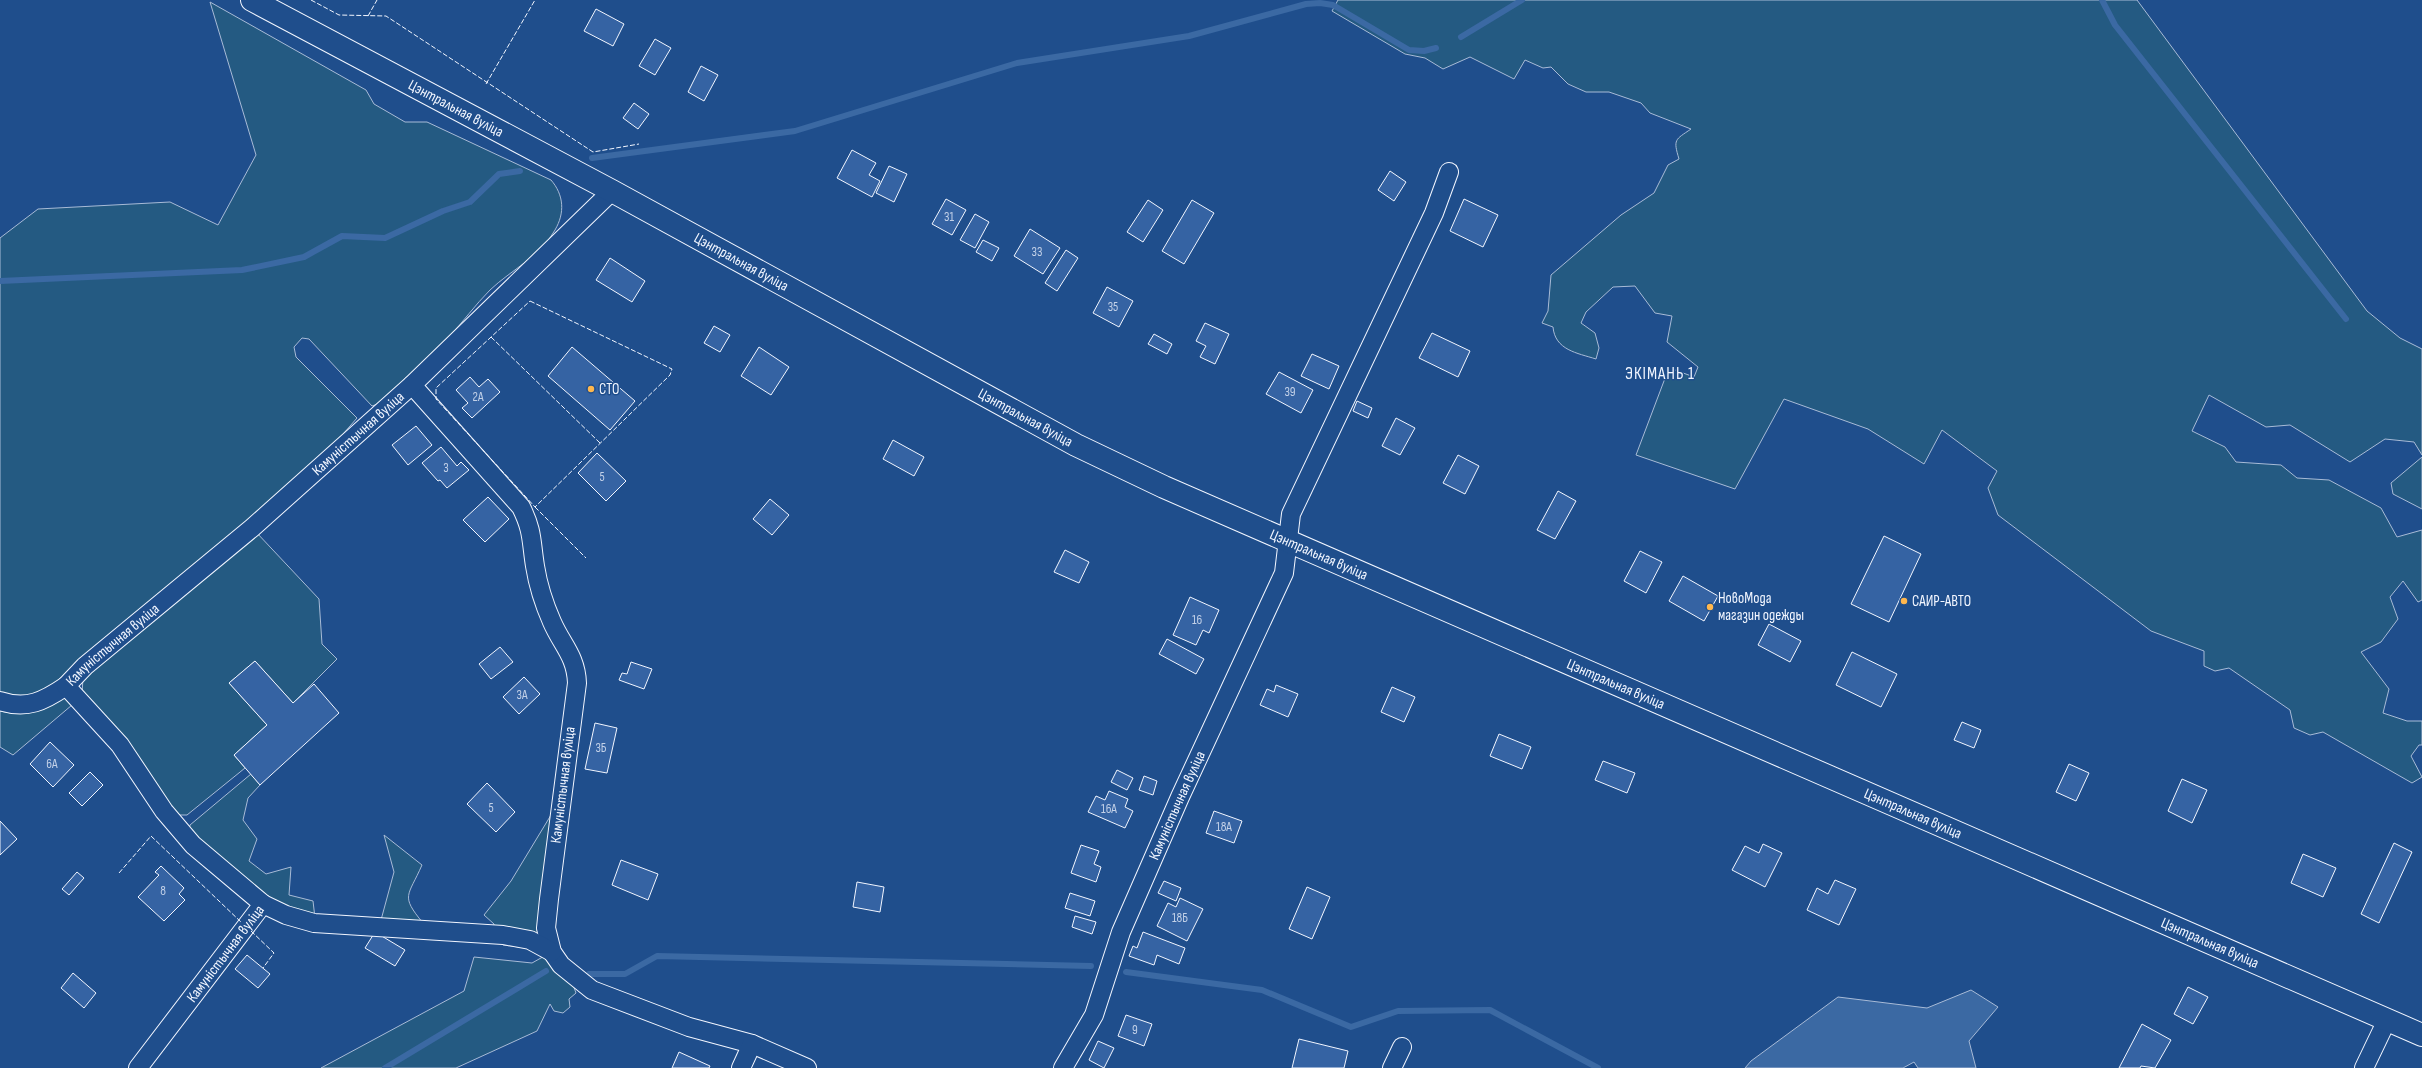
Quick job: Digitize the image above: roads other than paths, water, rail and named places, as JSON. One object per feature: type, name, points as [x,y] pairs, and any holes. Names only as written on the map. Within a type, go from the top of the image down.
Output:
[{"type":"main road","name":"Цэнтральная вуліца","points":[[252,0],[612,191],[1076,445],[1164,487],[2422,1035]]},
{"type":"street","name":"Камуністычная вуліца","points":[[1062,1068],[1094,1015],[1121,932],[1180,797],[1284,573],[1291,514],[1434,213],[1449,172]]},
{"type":"street","name":"Камуністычная вуліца","points":[[138,1068],[263,904],[193,845],[164,810],[120,745],[66,686],[85,666],[252,528],[412,385],[502,296],[612,191]]},
{"type":"street","name":"Камуністычная вуліца","points":[[412,385],[520,507],[530,525],[541,593],[552,623],[569,651],[576,669],[577,683],[546,928],[552,952],[561,965],[592,990],[689,1027],[752,1044],[807,1068]]},
{"type":"street","points":[[0,701],[11,704],[27,704],[46,700],[66,686]]},
{"type":"street","points":[[263,904],[286,915],[314,923],[503,935],[530,940],[552,952]]},
{"type":"street","points":[[2364,1068],[2387,1020]]},
{"type":"street","points":[[741,1068],[752,1044]]},
{"type":"street","points":[[1392,1068],[1402,1047]]},
{"type":"waterway","points":[[1461,37],[1522,0]]},
{"type":"waterway","points":[[2102,0],[2115,25],[2346,319]]},
{"type":"waterway","points":[[592,158],[795,131],[1017,63],[1189,36],[1306,4],[1320,3],[1333,5],[1409,50],[1424,51],[1436,48]]},
{"type":"waterway","points":[[0,281],[242,270],[304,257],[342,236],[385,238],[443,211],[470,202],[499,174],[520,171]]},
{"type":"waterway","points":[[589,974],[625,974],[657,956],[1091,966]]},
{"type":"waterway","points":[[385,1068],[546,971]]},
{"type":"waterway","points":[[1126,972],[1262,990],[1351,1027],[1398,1011],[1490,1010],[1598,1068]]},
{"type":"place","name":"СТО","points":[[591,389]]},
{"type":"place","name":"САИР-АВТО","points":[[1904,601]]},
{"type":"place","name":"НовоМода магазин одежды","points":[[1710,607]]},
{"type":"district","name":"ЭКІМАНЬ 1","points":[[1660,374]]}]
